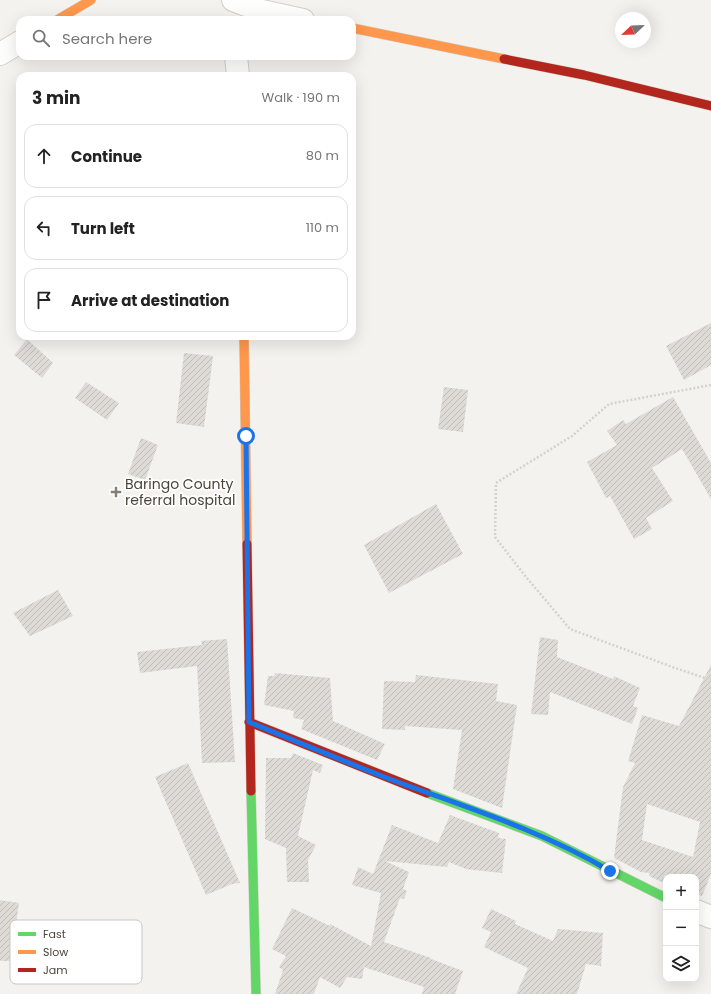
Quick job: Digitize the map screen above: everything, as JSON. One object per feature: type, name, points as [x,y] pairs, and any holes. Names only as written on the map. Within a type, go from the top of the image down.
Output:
[{"type":"street","points":[[64,16],[91,0]]},
{"type":"street","points":[[234,7],[285,16]]},
{"type":"street","points":[[356,28],[376,31],[473,53],[584,74],[711,106]]},
{"type":"street","points":[[0,54],[16,44]]},
{"type":"street","points":[[236,60],[238,72]]},
{"type":"street","points":[[244,340],[249,722],[256,994]]},
{"type":"street","points":[[249,722],[386,778],[542,836],[663,896]]},
{"type":"street","points":[[699,911],[711,917]]},
{"type":"path","points":[[711,385],[609,404],[572,436],[496,483],[495,537],[526,577],[570,629],[711,680]]},
{"type":"building","points":[[711,323],[711,365],[684,380],[666,346]]},
{"type":"building","points":[[26,340],[28,340],[53,363],[42,378],[14,355]]},
{"type":"building","points":[[184,353],[213,356],[204,427],[176,423]]},
{"type":"building","points":[[86,382],[119,403],[107,420],[75,398]]},
{"type":"building","points":[[444,387],[468,390],[463,432],[438,429]]},
{"type":"building","points":[[673,397],[711,463],[711,499],[682,449],[652,468],[673,501],[646,518],[652,529],[634,539],[610,496],[606,498],[587,462],[617,445],[607,431],[623,420],[626,424]]},
{"type":"building","points":[[141,438],[158,445],[145,480],[128,474]]},
{"type":"building","points":[[436,504],[463,554],[389,593],[364,545]]},
{"type":"building","points":[[58,590],[73,616],[30,636],[13,613]]},
{"type":"building","points":[[540,637],[558,640],[557,657],[613,679],[614,676],[640,688],[633,706],[638,708],[632,724],[550,692],[548,715],[531,714]]},
{"type":"building","points":[[227,639],[235,762],[202,763],[197,666],[140,673],[137,652],[202,645],[201,641]]},
{"type":"building","points":[[711,665],[711,874],[702,896],[699,895],[699,874],[663,874],[663,883],[649,876],[650,873],[641,872],[614,858],[623,787],[635,763],[628,761],[642,715],[679,726]],"holes":[[[647,804],[700,822],[693,857],[642,840]]]},
{"type":"building","points":[[275,673],[330,678],[333,721],[385,744],[377,760],[301,729],[304,720],[293,718],[294,711],[264,705],[268,676],[274,676]]},
{"type":"building","points":[[416,675],[498,684],[496,701],[517,705],[502,808],[453,789],[462,730],[405,726],[405,730],[382,729],[384,681],[415,682]]},
{"type":"building","points":[[293,753],[323,765],[320,773],[313,770],[298,836],[316,845],[308,860],[309,882],[287,882],[286,848],[265,839],[266,758],[291,758]]},
{"type":"building","points":[[188,763],[240,883],[232,884],[206,895],[155,777]]},
{"type":"building","points":[[450,815],[499,833],[498,838],[506,839],[502,873],[466,869],[449,862],[447,867],[385,861],[409,872],[403,889],[407,891],[404,899],[400,898],[384,942],[463,971],[455,994],[422,994],[424,987],[364,967],[362,979],[347,977],[340,988],[320,977],[314,994],[275,994],[283,970],[279,967],[286,956],[272,949],[292,908],[330,926],[330,924],[371,946],[381,893],[352,885],[358,867],[373,874],[392,825],[438,843]]},
{"type":"building","points":[[0,900],[19,903],[17,920],[10,920],[10,961],[0,961]]},
{"type":"building","points":[[491,909],[516,921],[515,924],[553,941],[558,929],[603,933],[601,966],[586,964],[577,994],[516,994],[528,968],[484,947],[491,932],[482,928]]},
{"type":"traffic: fast","points":[[251,791],[256,994]]},
{"type":"traffic: fast","points":[[427,793],[542,836],[663,896]]},
{"type":"traffic: slow","points":[[64,16],[91,0]]},
{"type":"traffic: slow","points":[[356,29],[504,59]]},
{"type":"traffic: slow","points":[[244,340],[247,544]]},
{"type":"traffic: jam","points":[[504,59],[584,75],[711,106]]},
{"type":"traffic: jam","points":[[247,544],[251,791]]},
{"type":"traffic: jam","points":[[249,722],[427,793]]},
{"type":"place","name":"Baringo County referral hospital","points":[[116,492]]},
{"type":"route","points":[[246,436],[249,722],[386,778],[449,800],[542,836],[584,856],[610,871]]}]
